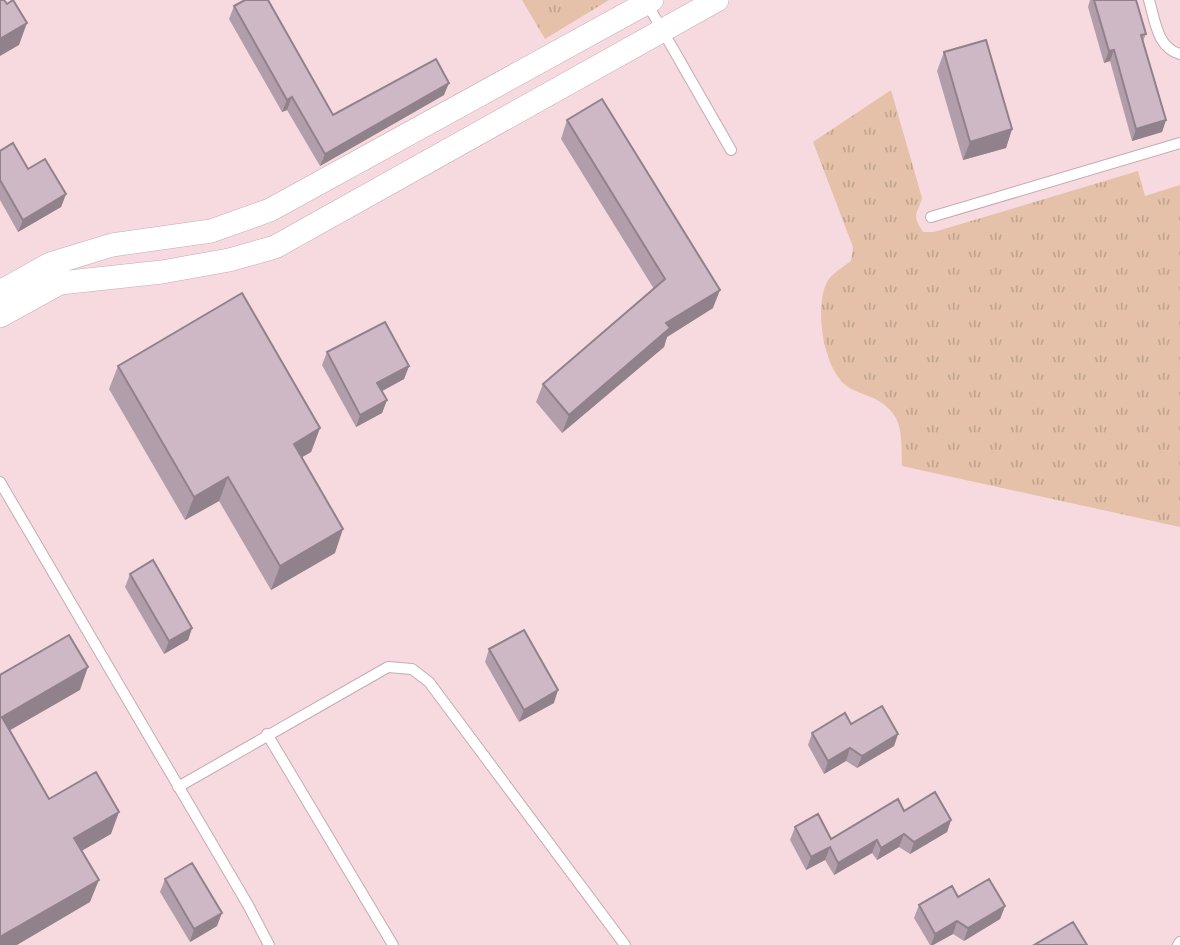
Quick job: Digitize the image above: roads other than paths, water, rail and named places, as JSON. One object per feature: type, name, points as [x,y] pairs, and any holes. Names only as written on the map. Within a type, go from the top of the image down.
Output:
[{"type":"street","points":[[0,316],[60,283],[176,270],[229,260],[275,247],[717,0]]},
{"type":"street","points":[[0,292],[50,264],[112,245],[211,231],[270,210],[648,1]]},
{"type":"lane","points":[[1149,0],[1163,44],[1171,52],[1180,54]]},
{"type":"lane","points":[[648,1],[731,150]]},
{"type":"lane","points":[[930,217],[1180,143]]},
{"type":"lane","points":[[0,482],[269,945]]},
{"type":"lane","points":[[178,787],[388,667],[412,669],[429,682],[625,945]]},
{"type":"lane","points":[[267,734],[393,945]]}]
